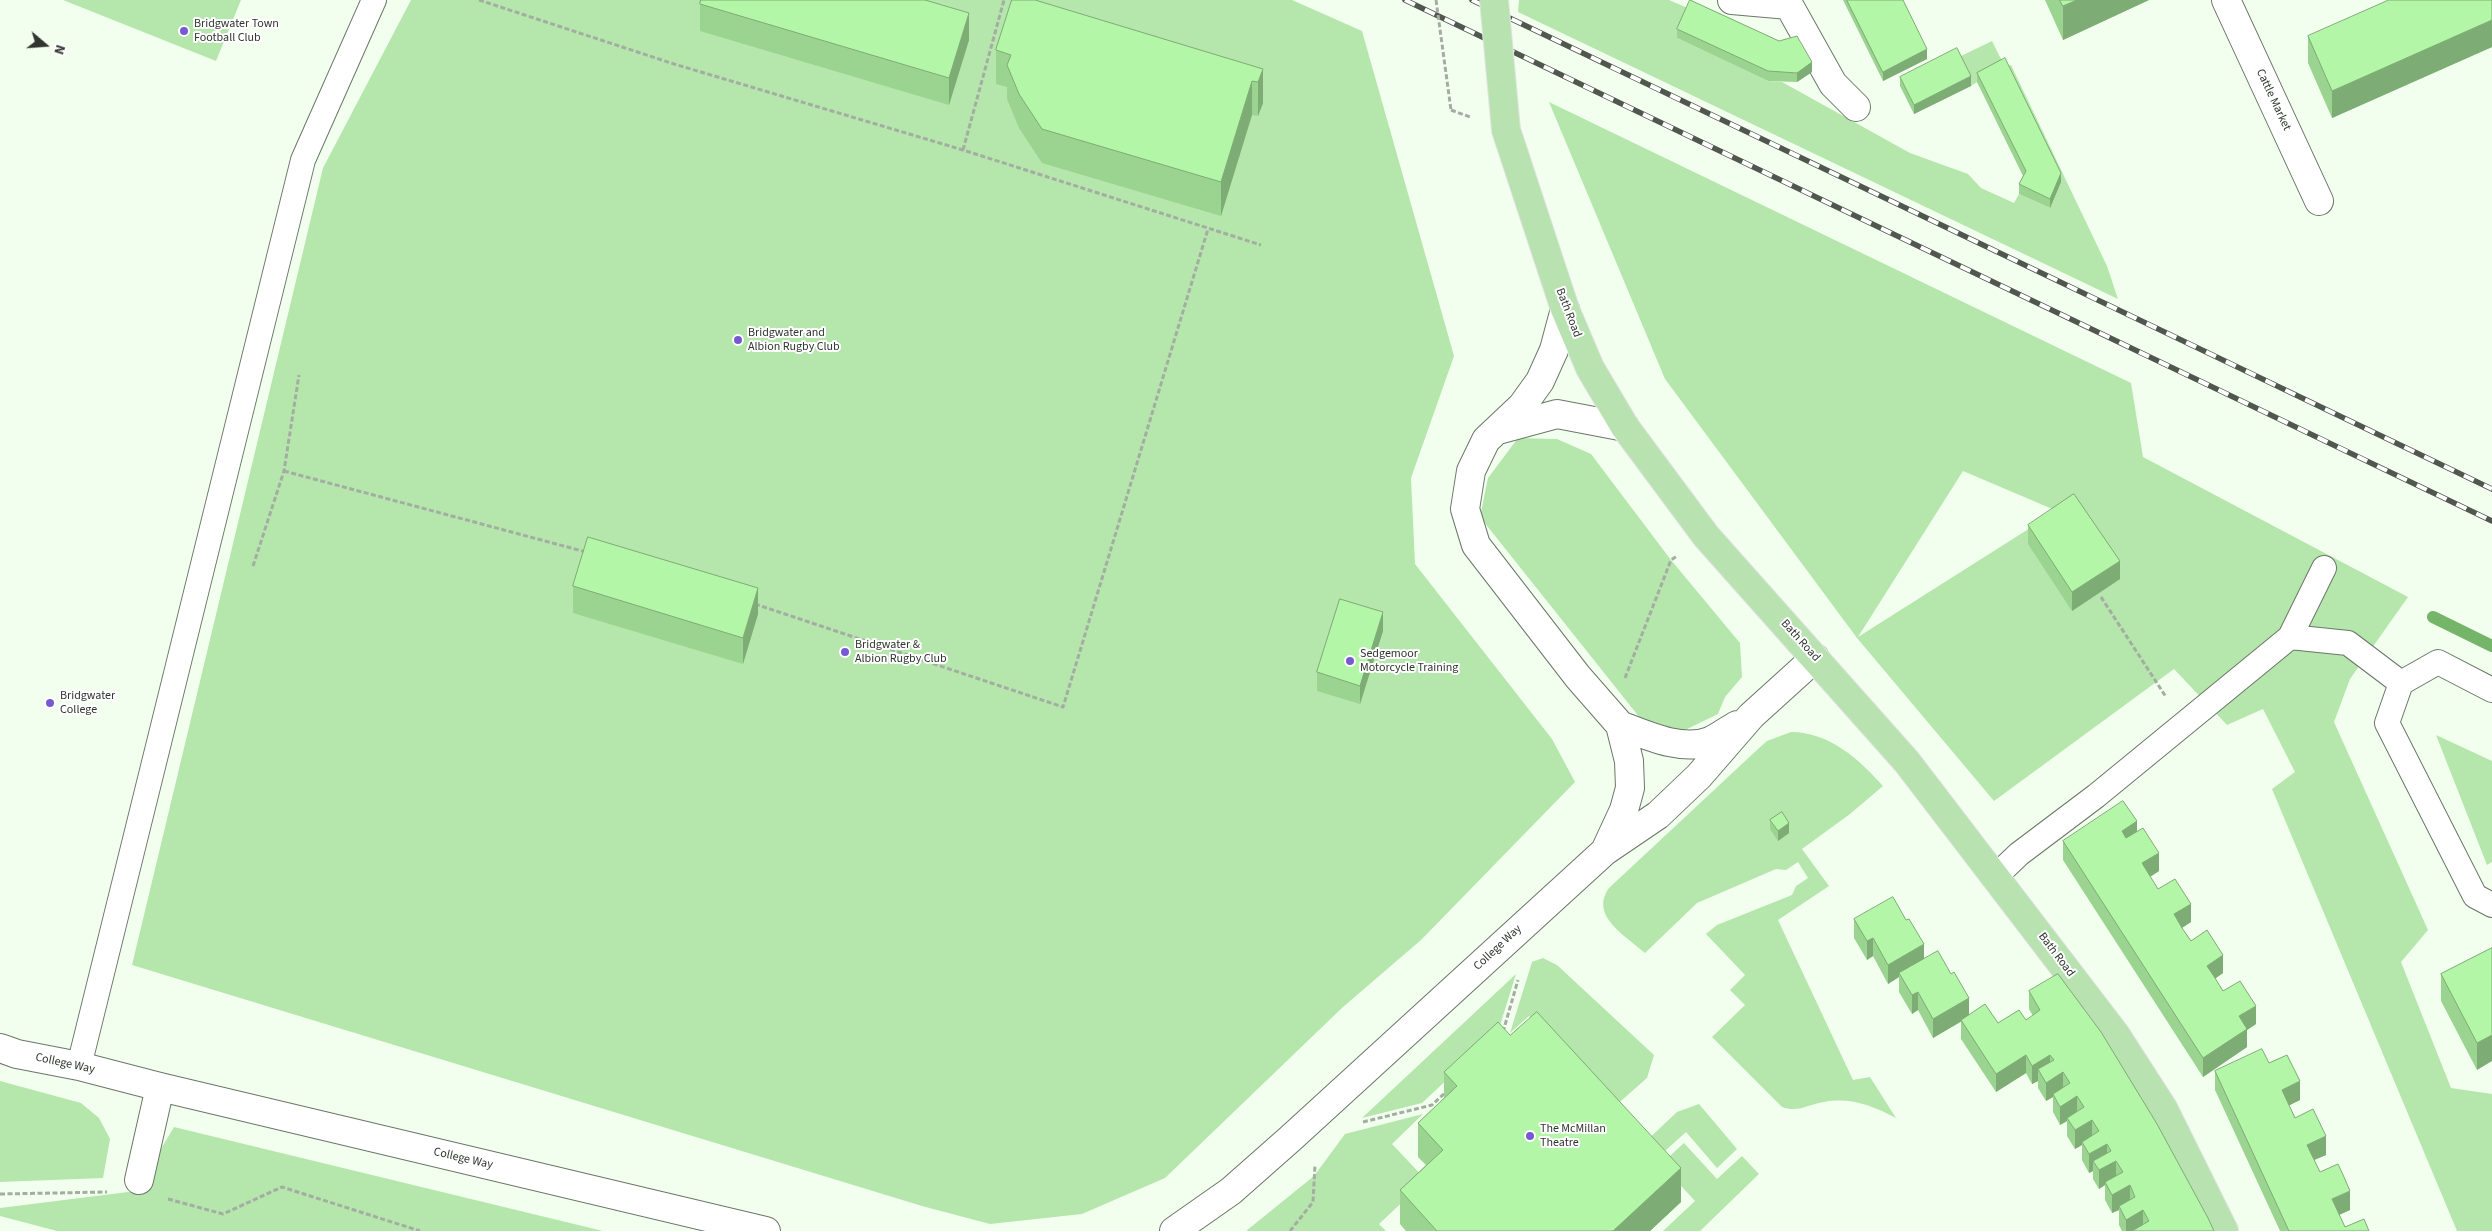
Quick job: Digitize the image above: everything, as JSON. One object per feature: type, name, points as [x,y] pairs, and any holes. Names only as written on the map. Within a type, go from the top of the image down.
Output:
[{"type":"main road","name":"Bath Road","points":[[1494,0],[1506,130],[1565,309],[1590,368],[1625,426],[1706,536],[1907,762],[2116,1035],[2163,1108],[2224,1231]]},
{"type":"street","points":[[1732,0],[1787,3],[1833,84],[1856,107]]},
{"type":"street","name":"Cattle Market","points":[[2226,0],[2320,201]]},
{"type":"street","points":[[1565,309],[1554,350],[1540,381],[1522,406],[1486,440],[1471,471],[1465,509],[1476,545],[1614,718],[1629,761],[1630,788],[1624,810],[1605,851]]},
{"type":"street","points":[[1497,430],[1557,414],[1625,426]]},
{"type":"street","name":"College Way","points":[[1174,1231],[1231,1191],[1605,851],[1658,815],[1699,776],[1751,716],[1815,658]]},
{"type":"street","points":[[1614,718],[1649,736],[1687,744],[1710,741],[1751,716]]},
{"type":"street","name":"College Way","points":[[0,1048],[17,1054],[79,1066],[160,1087],[766,1231]]},
{"type":"street","points":[[137,1185],[160,1087]]},
{"type":"lane","points":[[79,1066],[303,160],[374,0]]},
{"type":"lane","points":[[1996,876],[2019,854],[2096,796],[2290,637],[2324,568]]},
{"type":"lane","points":[[2290,637],[2348,643],[2400,683]]},
{"type":"lane","points":[[2492,690],[2438,662],[2400,683],[2388,723],[2475,896],[2492,905]]},
{"type":"path","points":[[479,0],[674,64],[963,150],[1261,246]]},
{"type":"path","points":[[963,150],[1004,0]]},
{"type":"path","points":[[1436,0],[1450,110]]},
{"type":"path","points":[[748,602],[1063,706],[1208,228]]},
{"type":"path","points":[[253,566],[284,471],[299,376]]},
{"type":"path","points":[[284,471],[596,555]]},
{"type":"path","points":[[1614,718],[1620,692],[1671,560],[1706,536]]},
{"type":"path","points":[[2101,597],[2184,725]]},
{"type":"path","points":[[1503,1035],[1518,978]]},
{"type":"path","points":[[1355,1124],[1432,1105],[1452,1086]]},
{"type":"path","points":[[1290,1231],[1313,1202],[1316,1115]]},
{"type":"path","points":[[0,1194],[137,1185],[223,1214],[282,1187],[420,1231]]},
{"type":"green space","name":"Bridgwater Town Football Club","points":[[63,0],[241,0],[216,61]]},
{"type":"green space","name":"Bridgwater & Albion Rugby Club","points":[[411,0],[1292,0],[1362,31],[1454,356],[1411,478],[1415,564],[1552,739],[1575,782],[1421,940],[1343,1007],[1165,1178],[1082,1214],[990,1224],[922,1206],[132,965],[323,168]]},
{"type":"green space","points":[[1519,0],[1669,0],[1690,9],[1677,38],[1768,81],[1782,82],[1910,153],[1968,174],[1981,188],[2014,203],[2019,194],[2050,208],[1977,82],[1971,86],[1957,58],[1992,41],[2005,67],[2011,65],[2107,266],[2118,299],[1518,12]]},
{"type":"green space","points":[[1549,102],[2131,383],[2143,457],[2408,597],[2350,679],[2334,722],[2428,930],[2401,962],[2451,1088],[2492,1094],[2492,1231],[2457,1231],[2272,789],[2295,772],[2263,709],[2227,725],[2174,669],[1994,801],[1857,638],[1665,379]],"holes":[[[1963,471],[2057,511],[1858,637]]]},
{"type":"green space","points":[[1518,438],[1557,439],[1591,454],[1671,560],[1740,643],[1742,677],[1725,697],[1718,714],[1683,731],[1640,718],[1480,517],[1488,478]]},
{"type":"green space","points":[[1791,732],[1805,733],[1818,737],[1842,749],[1864,766],[1883,786],[1850,814],[1802,849],[1829,886],[1778,920],[1853,1080],[1870,1077],[1896,1118],[1870,1106],[1843,1101],[1824,1102],[1798,1109],[1782,1107],[1712,1037],[1745,1005],[1730,990],[1745,975],[1706,934],[1717,925],[1792,895],[1796,886],[1808,878],[1798,862],[1786,870],[1776,869],[1697,903],[1645,953],[1612,925],[1604,908],[1604,898],[1609,888],[1767,741]]},
{"type":"green space","points":[[2436,735],[2492,761],[2492,862],[2487,865]]},
{"type":"green space","points":[[1543,958],[1557,965],[1654,1055],[1647,1078],[1614,1107],[1529,1016],[1510,1033],[1532,962]]},
{"type":"green space","points":[[1516,974],[1498,1032],[1422,1103],[1362,1118]]},
{"type":"green space","points":[[0,1081],[81,1103],[99,1118],[110,1139],[103,1178],[0,1182]]},
{"type":"green space","points":[[1699,1104],[1737,1149],[1717,1168],[1686,1132],[1656,1159],[1643,1144],[1677,1112]]},
{"type":"green space","points":[[1423,1114],[1392,1144],[1426,1180],[1379,1224],[1386,1231],[1246,1231],[1314,1176],[1345,1134]]},
{"type":"green space","points":[[174,1127],[603,1231],[57,1231],[0,1216],[0,1208],[136,1191]]},
{"type":"green space","points":[[1684,1143],[1717,1179],[1742,1156],[1759,1174],[1700,1231],[1663,1231],[1695,1201],[1661,1164]]},
{"type":"building","points":[[701,0],[925,0],[969,13],[949,78],[700,4]]},
{"type":"building","points":[[1012,0],[1035,0],[1263,69],[1258,82],[1252,81],[1221,182],[1042,129],[1019,94],[1007,65],[1011,55],[996,50]]},
{"type":"building","points":[[1690,0],[1779,41],[1797,36],[1812,62],[1797,73],[1768,71],[1677,29]]},
{"type":"building","points":[[1847,0],[1903,0],[1927,49],[1883,72]]},
{"type":"building","points":[[2060,0],[2077,0],[2063,6]]},
{"type":"building","points":[[2389,0],[2492,0],[2492,20],[2332,91],[2308,36]]},
{"type":"building","points":[[1957,48],[1971,76],[1914,105],[1900,77]]},
{"type":"building","points":[[2005,58],[2061,173],[2050,199],[2019,184],[2026,171],[1977,73]]},
{"type":"building","points":[[2074,494],[2120,561],[2072,592],[2028,525]]},
{"type":"building","points":[[588,537],[758,588],[743,638],[573,586]]},
{"type":"building","name":"Sedgemoor Motorcycle Training","points":[[1340,599],[1383,612],[1360,686],[1317,672]]},
{"type":"building","points":[[2123,801],[2137,821],[2122,831],[2126,838],[2143,828],[2159,853],[2142,863],[2158,889],[2175,879],[2191,904],[2174,914],[2182,928],[2191,941],[2207,930],[2223,955],[2207,966],[2223,991],[2240,981],[2256,1006],[2239,1016],[2247,1029],[2203,1058],[2063,841]]},
{"type":"building","points":[[1782,812],[1789,823],[1778,831],[1770,820]]},
{"type":"building","points":[[1893,897],[1906,920],[1909,919],[1924,944],[1888,965],[1873,938],[1867,941],[1854,919]]},
{"type":"building","points":[[2492,948],[2492,1035],[2477,1043],[2441,974]]},
{"type":"building","points":[[1938,951],[1951,974],[1954,972],[1969,998],[1933,1019],[1918,992],[1912,995],[1899,973]]},
{"type":"building","points":[[2058,974],[2101,1032],[2157,1124],[2214,1231],[2132,1231],[2149,1221],[2143,1210],[2126,1220],[2119,1206],[2135,1197],[2130,1185],[2112,1195],[2105,1182],[2123,1172],[2116,1161],[2099,1170],[2093,1161],[2111,1151],[2107,1144],[2089,1154],[2082,1142],[2099,1131],[2092,1120],[2075,1130],[2067,1118],[2084,1107],[2077,1096],[2060,1107],[2053,1094],[2070,1083],[2063,1072],[2046,1083],[2038,1069],[2054,1060],[2050,1055],[2032,1066],[2026,1055],[1996,1074],[1961,1020],[1985,1004],[1998,1023],[2019,1010],[2026,1020],[2040,1010],[2029,991]]},
{"type":"building","name":"The McMillan Theatre","points":[[1537,1012],[1681,1168],[1613,1231],[1437,1231],[1400,1190],[1443,1150],[1418,1123],[1457,1086],[1444,1072],[1498,1022],[1510,1035]]},
{"type":"building","points":[[2262,1049],[2269,1063],[2287,1055],[2300,1081],[2282,1090],[2295,1118],[2313,1109],[2326,1136],[2307,1145],[2320,1172],[2338,1164],[2350,1191],[2332,1199],[2345,1227],[2364,1219],[2369,1231],[2289,1231],[2215,1071]]},
{"type":"waterway","points":[[2433,617],[2492,646]]},
{"type":"railway","points":[[1405,0],[2492,521]]},
{"type":"railway","points":[[1472,0],[2492,489]]},
{"type":"place","name":"Bridgwater Town Football Club","points":[[184,31]]},
{"type":"place","name":"Bridgwater and Albion Rugby Club","points":[[738,340]]},
{"type":"place","name":"Bridgwater & Albion Rugby Club","points":[[845,652]]},
{"type":"place","name":"Sedgemoor Motorcycle Training","points":[[1350,661]]},
{"type":"place","name":"Bridgwater College","points":[[50,703]]},
{"type":"place","name":"The McMillan Theatre","points":[[1530,1136]]}]
